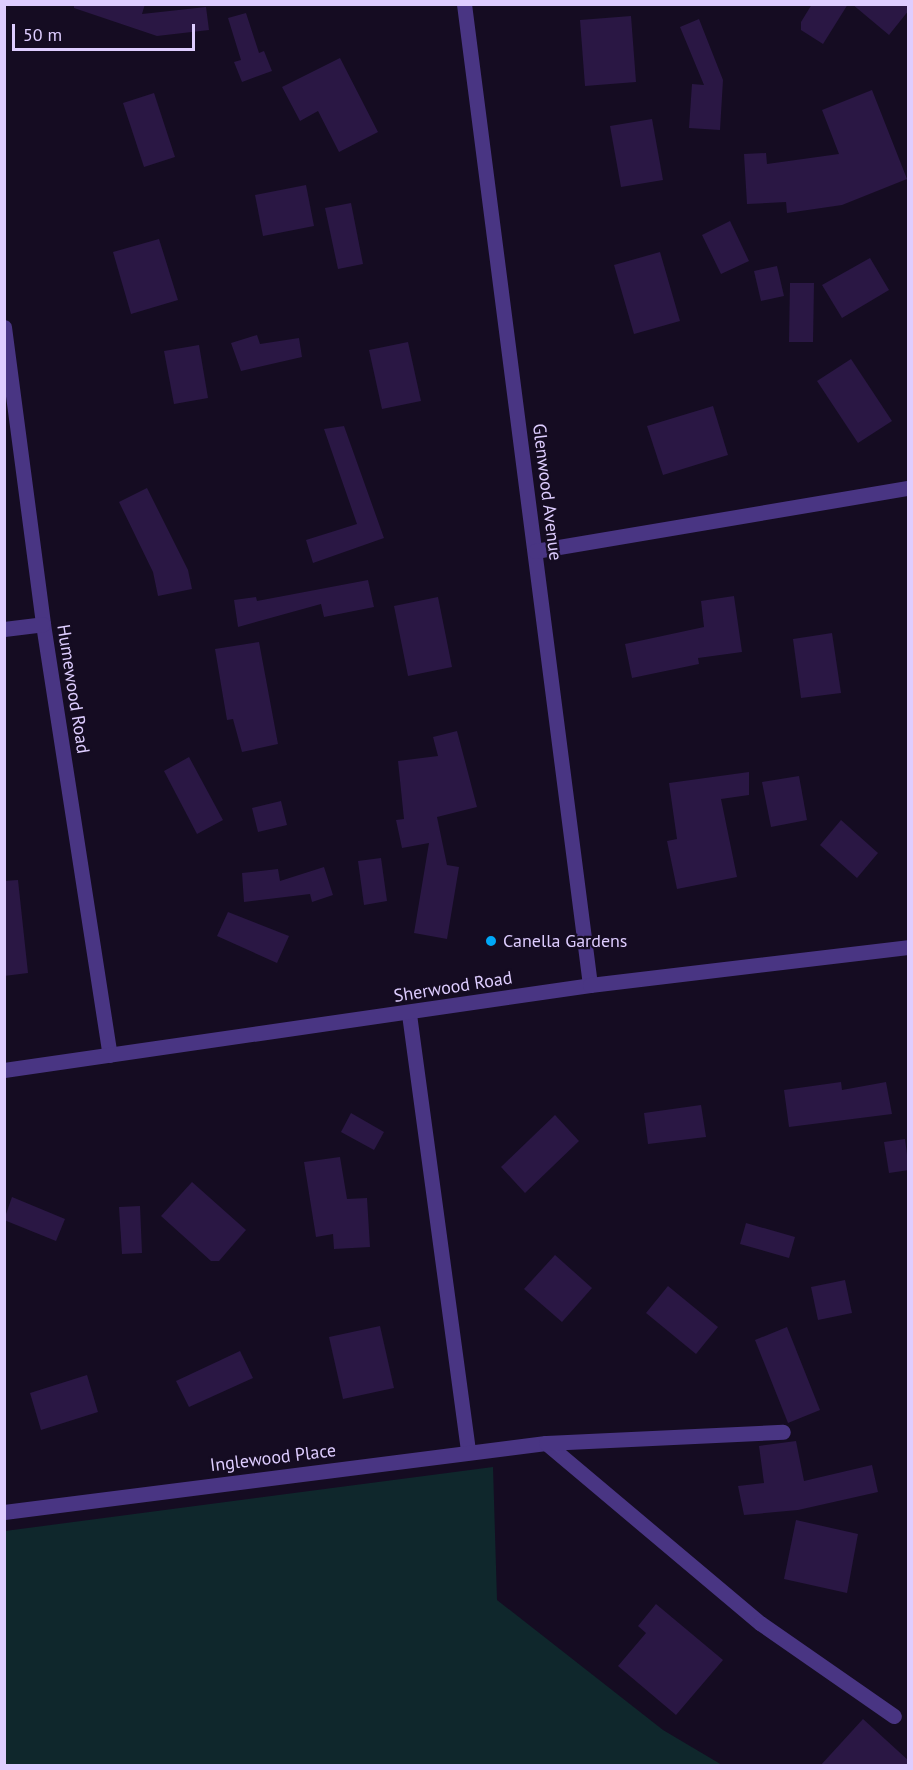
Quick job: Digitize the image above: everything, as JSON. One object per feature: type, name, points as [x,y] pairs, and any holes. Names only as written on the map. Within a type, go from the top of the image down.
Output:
[{"type":"street","name":"Glenwood Avenue","points":[[464,4],[590,985]]},
{"type":"street","name":"Humewood Road","points":[[4,327],[43,624],[110,1055]]},
{"type":"street","points":[[535,551],[909,488]]},
{"type":"street","points":[[4,629],[43,624]]},
{"type":"street","name":"Sherwood Road","points":[[4,1070],[410,1014],[590,985],[909,947]]},
{"type":"street","points":[[410,1014],[468,1452]]},
{"type":"street","name":"Inglewood Place","points":[[4,1512],[546,1443],[783,1432]]},
{"type":"street","points":[[546,1443],[760,1623],[894,1716]]},
{"type":"green space","points":[[493,1467],[497,1600],[663,1730],[722,1765],[5,1765],[5,1531]]},
{"type":"building","points":[[74,4],[145,4],[142,14],[206,7],[209,30],[157,36],[74,8]]},
{"type":"building","points":[[812,4],[848,4],[823,44],[801,30],[801,22]]},
{"type":"building","points":[[852,4],[909,4],[909,10],[889,35]]},
{"type":"building","points":[[246,13],[259,53],[264,51],[272,71],[242,82],[234,62],[241,60],[228,18]]},
{"type":"building","points":[[631,16],[636,82],[585,86],[580,20]]},
{"type":"building","points":[[699,19],[723,80],[720,130],[689,128],[692,84],[704,85],[680,27]]},
{"type":"building","points":[[340,58],[378,132],[339,152],[318,111],[300,121],[282,87]]},
{"type":"building","points":[[872,90],[907,179],[842,205],[787,213],[786,202],[747,204],[744,154],[766,153],[767,164],[839,154],[822,110]]},
{"type":"building","points":[[154,93],[175,157],[144,167],[123,103]]},
{"type":"building","points":[[652,119],[663,180],[621,187],[610,126]]},
{"type":"building","points":[[306,185],[314,226],[263,236],[255,195]]},
{"type":"building","points":[[351,203],[363,264],[338,269],[325,208]]},
{"type":"building","points":[[730,221],[749,261],[721,274],[702,235]]},
{"type":"building","points":[[159,239],[178,300],[131,314],[113,252]]},
{"type":"building","points":[[660,252],[680,321],[634,334],[614,265]]},
{"type":"building","points":[[870,258],[889,290],[842,318],[822,285]]},
{"type":"building","points":[[777,266],[784,296],[761,301],[754,271]]},
{"type":"building","points":[[790,283],[814,283],[813,342],[789,342]]},
{"type":"building","points":[[257,335],[260,344],[299,338],[302,357],[241,371],[231,343]]},
{"type":"building","points":[[408,342],[421,401],[382,409],[369,350]]},
{"type":"building","points":[[199,345],[208,398],[174,404],[164,351]]},
{"type":"building","points":[[851,359],[892,421],[858,443],[817,381]]},
{"type":"building","points":[[713,406],[728,455],[663,475],[647,426]]},
{"type":"building","points":[[344,426],[384,538],[313,563],[306,540],[357,524],[324,429]]},
{"type":"building","points":[[147,488],[188,570],[192,589],[158,596],[153,572],[119,502]]},
{"type":"building","points":[[368,580],[374,607],[324,617],[321,604],[238,627],[234,600],[256,597],[257,601]]},
{"type":"building","points":[[734,596],[742,652],[698,658],[699,664],[632,678],[625,644],[704,627],[701,601]]},
{"type":"building","points":[[438,597],[452,667],[408,676],[394,606]]},
{"type":"building","points":[[832,633],[841,693],[801,698],[793,639]]},
{"type":"building","points":[[259,642],[278,744],[242,752],[233,719],[227,720],[215,649]]},
{"type":"building","points":[[457,731],[477,807],[437,817],[447,865],[459,867],[447,939],[414,933],[429,843],[402,848],[396,820],[404,819],[398,761],[438,756],[433,737]]},
{"type":"building","points":[[189,757],[223,820],[197,834],[164,771]]},
{"type":"building","points":[[749,772],[749,795],[721,799],[737,877],[677,889],[667,841],[677,839],[669,783]]},
{"type":"building","points":[[799,776],[807,820],[771,827],[762,782]]},
{"type":"building","points":[[281,801],[287,825],[258,832],[252,808]]},
{"type":"building","points":[[841,820],[878,853],[857,878],[820,845]]},
{"type":"building","points":[[381,858],[387,901],[364,905],[358,861]]},
{"type":"building","points":[[324,867],[333,895],[312,902],[310,894],[244,902],[242,873],[278,869],[280,881]]},
{"type":"building","points":[[18,880],[28,973],[4,976],[4,881]]},
{"type":"building","points":[[228,912],[289,936],[277,963],[217,936]]},
{"type":"building","points":[[841,1082],[842,1090],[886,1082],[892,1114],[789,1127],[784,1090]]},
{"type":"building","points":[[701,1105],[706,1137],[648,1144],[644,1113]]},
{"type":"building","points":[[351,1113],[384,1132],[374,1150],[341,1132]]},
{"type":"building","points":[[555,1115],[579,1141],[525,1193],[501,1167]]},
{"type":"building","points":[[905,1139],[909,1170],[889,1173],[884,1142]]},
{"type":"building","points":[[340,1157],[347,1199],[367,1198],[370,1247],[334,1249],[333,1234],[316,1237],[304,1162]]},
{"type":"building","points":[[192,1182],[246,1230],[219,1261],[211,1261],[161,1216]]},
{"type":"building","points":[[12,1197],[65,1219],[56,1241],[4,1220]]},
{"type":"building","points":[[140,1206],[142,1253],[122,1254],[119,1207]]},
{"type":"building","points":[[746,1223],[795,1237],[789,1258],[740,1244]]},
{"type":"building","points":[[555,1255],[592,1288],[562,1322],[524,1289]]},
{"type":"building","points":[[845,1280],[852,1313],[818,1320],[811,1287]]},
{"type":"building","points":[[668,1286],[718,1327],[696,1354],[646,1313]]},
{"type":"building","points":[[380,1326],[394,1388],[343,1399],[329,1337]]},
{"type":"building","points":[[787,1327],[820,1410],[788,1423],[755,1340]]},
{"type":"building","points":[[240,1351],[253,1378],[189,1407],[176,1381]]},
{"type":"building","points":[[87,1375],[98,1412],[41,1430],[30,1393]]},
{"type":"building","points":[[796,1441],[804,1481],[872,1465],[878,1492],[798,1510],[744,1515],[738,1486],[764,1483],[759,1446]]},
{"type":"building","points":[[796,1520],[858,1534],[847,1593],[784,1579]]},
{"type":"building","points":[[656,1604],[723,1660],[676,1715],[618,1666],[646,1633],[638,1626]]},
{"type":"building","points":[[863,1719],[909,1761],[909,1766],[820,1766]]},
{"type":"place","name":"Canella Gardens","points":[[491,941]]}]
